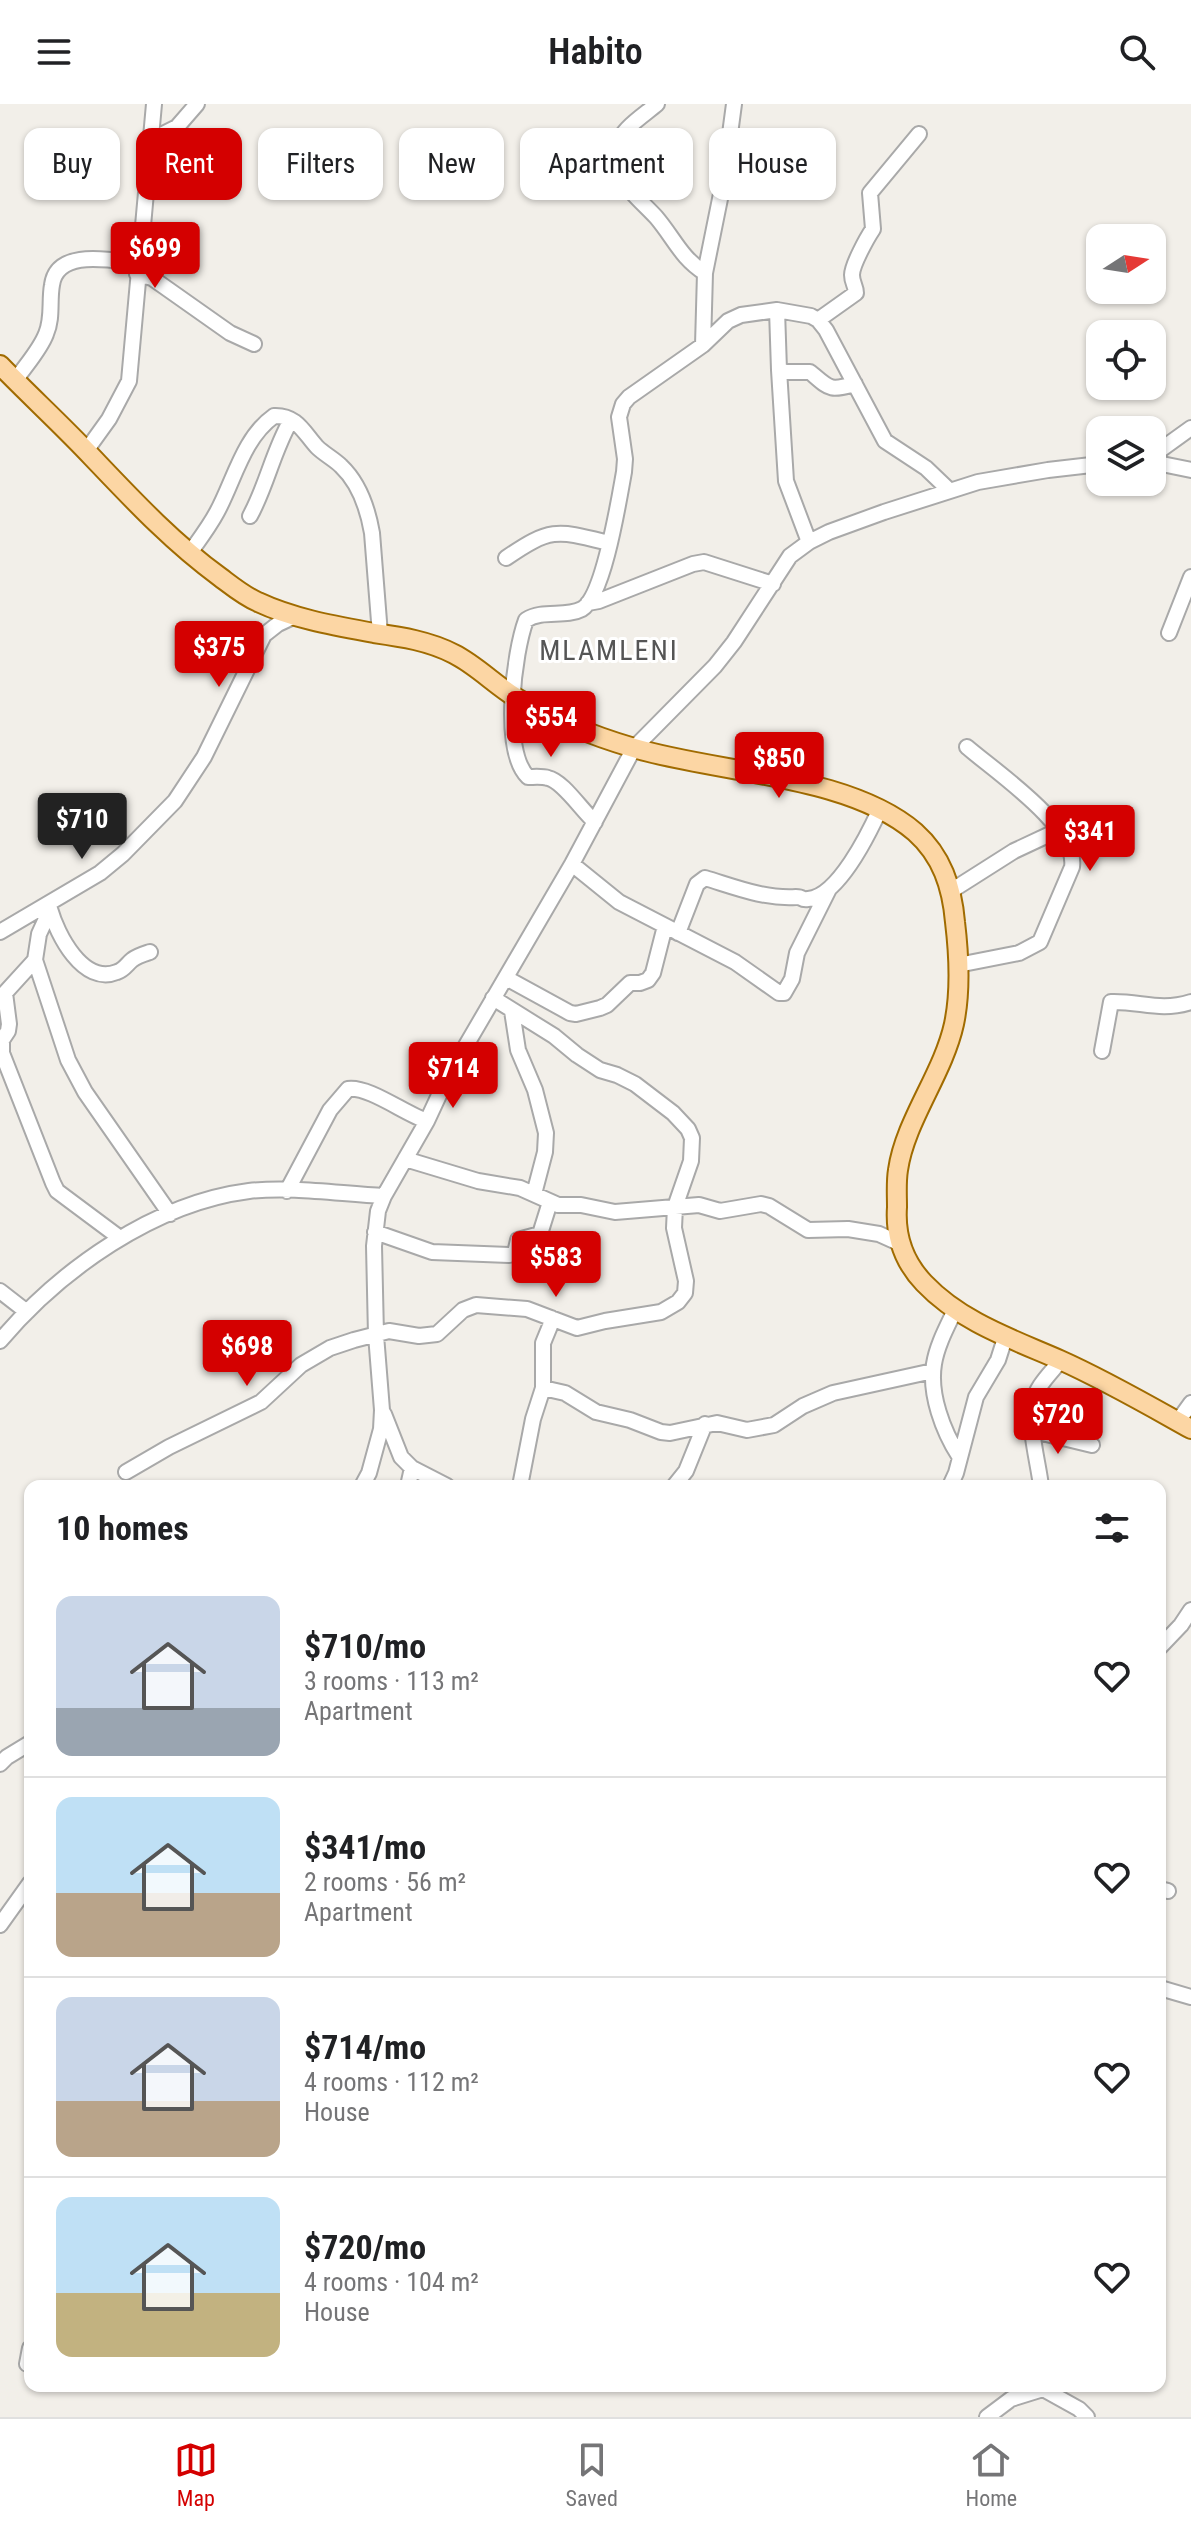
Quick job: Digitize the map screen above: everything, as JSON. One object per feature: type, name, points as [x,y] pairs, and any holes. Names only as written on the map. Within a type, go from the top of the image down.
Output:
[{"type":"main road","points":[[0,365],[189,554],[258,603],[295,616],[415,639],[455,654],[513,696],[555,719],[634,748],[802,783],[880,809],[918,834],[947,876],[958,965],[954,1026],[898,1168],[896,1219],[899,1243],[909,1265],[924,1283],[955,1310],[1005,1338],[1061,1360],[1184,1425]]},
{"type":"street","points":[[153,128],[154,104]]},
{"type":"street","points":[[173,128],[185,121],[197,104]]},
{"type":"street","points":[[657,104],[619,140],[615,148],[616,167],[627,186],[659,221],[681,253],[705,273]]},
{"type":"street","points":[[703,345],[705,273],[724,179],[734,104]]},
{"type":"street","points":[[818,320],[857,291],[852,278],[853,266],[873,229],[870,193],[919,134]]},
{"type":"street","points":[[86,451],[109,419],[129,381],[146,200]]},
{"type":"street","points":[[15,381],[47,334],[52,282],[60,268],[83,259],[138,269],[230,333],[254,344]]},
{"type":"street","points":[[777,310],[776,359],[786,481],[809,542]]},
{"type":"street","points":[[588,603],[599,583],[624,472],[620,409],[629,397],[703,345],[734,317],[777,310],[818,320],[885,441],[926,468],[949,490]]},
{"type":"street","points":[[779,370],[810,372],[823,385],[834,389],[855,384]]},
{"type":"street","points":[[189,554],[217,512],[240,460],[253,440],[274,416],[291,420],[304,428],[314,444],[345,470],[362,497],[372,533],[380,634]]},
{"type":"street","points":[[250,516],[291,420]]},
{"type":"street","points":[[1166,448],[1191,428]]},
{"type":"street","points":[[1166,463],[1191,470]]},
{"type":"street","points":[[365,1480],[376,1453],[382,1410],[376,1335],[375,1232],[378,1211],[447,1078],[572,864],[634,748],[715,666],[790,556],[809,542],[855,522],[949,490],[995,478],[1086,466]]},
{"type":"street","points":[[506,558],[549,533],[565,532],[609,543]]},
{"type":"street","points":[[595,822],[560,784],[550,778],[528,777],[522,772],[511,738],[513,696],[526,620],[539,615],[579,610],[588,603],[704,562],[773,584]]},
{"type":"street","points":[[1169,633],[1191,577]]},
{"type":"street","points":[[258,603],[264,615],[264,635]]},
{"type":"street","points":[[0,932],[49,907],[100,873],[175,801],[204,757],[264,635],[295,616]]},
{"type":"street","points":[[958,965],[1019,953],[1040,942],[1072,867],[1071,850],[1061,829],[967,747]]},
{"type":"street","points":[[572,864],[619,902],[735,962],[773,989],[784,993],[792,979],[797,953],[829,889],[866,839],[880,809]]},
{"type":"street","points":[[951,891],[1014,851],[1061,829]]},
{"type":"street","points":[[678,933],[697,884],[705,878],[725,886],[785,899],[809,899],[829,889]]},
{"type":"street","points":[[49,907],[57,930],[74,956],[88,970],[116,973],[150,952]]},
{"type":"street","points":[[49,907],[39,934],[35,960],[68,1060],[77,1078],[170,1214]]},
{"type":"street","points":[[506,978],[570,1013],[600,1008],[626,985],[645,983],[653,973],[665,926]]},
{"type":"street","points":[[35,960],[5,993],[9,1024],[2,1040],[1,1054],[57,1191],[120,1238]]},
{"type":"street","points":[[126,1472],[169,1447],[261,1402],[315,1356],[354,1340],[389,1331],[419,1336],[437,1334],[463,1310],[476,1305],[527,1309],[577,1328],[661,1312],[671,1308],[685,1293],[686,1281],[674,1237],[675,1207],[691,1161],[692,1138],[688,1129],[673,1113],[635,1084],[600,1070],[554,1036],[493,998]]},
{"type":"street","points":[[1102,1051],[1111,1002],[1156,1007],[1173,1007],[1191,1002]]},
{"type":"street","points":[[512,1011],[518,1050],[535,1090],[546,1133],[545,1152],[534,1194]]},
{"type":"street","points":[[287,1191],[330,1110],[348,1089],[358,1088],[427,1121]]},
{"type":"street","points":[[405,1159],[454,1176],[504,1184],[558,1205],[581,1205],[615,1212],[699,1205],[720,1211],[761,1204],[808,1230],[848,1229],[879,1234],[899,1243]]},
{"type":"street","points":[[0,1341],[27,1312],[98,1251],[170,1214],[249,1191],[384,1196]]},
{"type":"street","points":[[375,1232],[432,1252],[509,1255],[515,1253],[518,1240],[522,1237],[540,1234],[550,1202]]},
{"type":"street","points":[[0,1291],[27,1312]]},
{"type":"street","points":[[955,1310],[938,1348],[933,1371],[937,1405],[946,1434],[959,1456]]},
{"type":"street","points":[[521,1480],[533,1419],[543,1388],[543,1343],[551,1318]]},
{"type":"street","points":[[953,1480],[976,1397],[998,1360],[1005,1338]]},
{"type":"street","points":[[1040,1480],[1033,1402],[1044,1381],[1061,1360]]},
{"type":"street","points":[[543,1388],[565,1393],[596,1412],[661,1432],[670,1433],[717,1423],[747,1430],[774,1425],[803,1406],[833,1393],[933,1371]]},
{"type":"street","points":[[1184,1425],[1191,1403]]},
{"type":"street","points":[[382,1410],[401,1457],[412,1468],[435,1480]]},
{"type":"street","points":[[679,1480],[686,1471],[705,1424]]},
{"type":"street","points":[[1034,1431],[1092,1445]]},
{"type":"street","points":[[409,1480],[412,1468]]},
{"type":"street","points":[[1166,1641],[1191,1610]]},
{"type":"street","points":[[0,1764],[24,1747]]},
{"type":"street","points":[[0,1925],[24,1891]]},
{"type":"street","points":[[1166,1990],[1191,1997]]},
{"type":"street","points":[[987,2417],[1011,2399],[1031,2392]]},
{"type":"street","points":[[1050,2392],[1087,2417]]},
{"type":"district","name":"MLAMLENI","points":[[609,650]]}]
